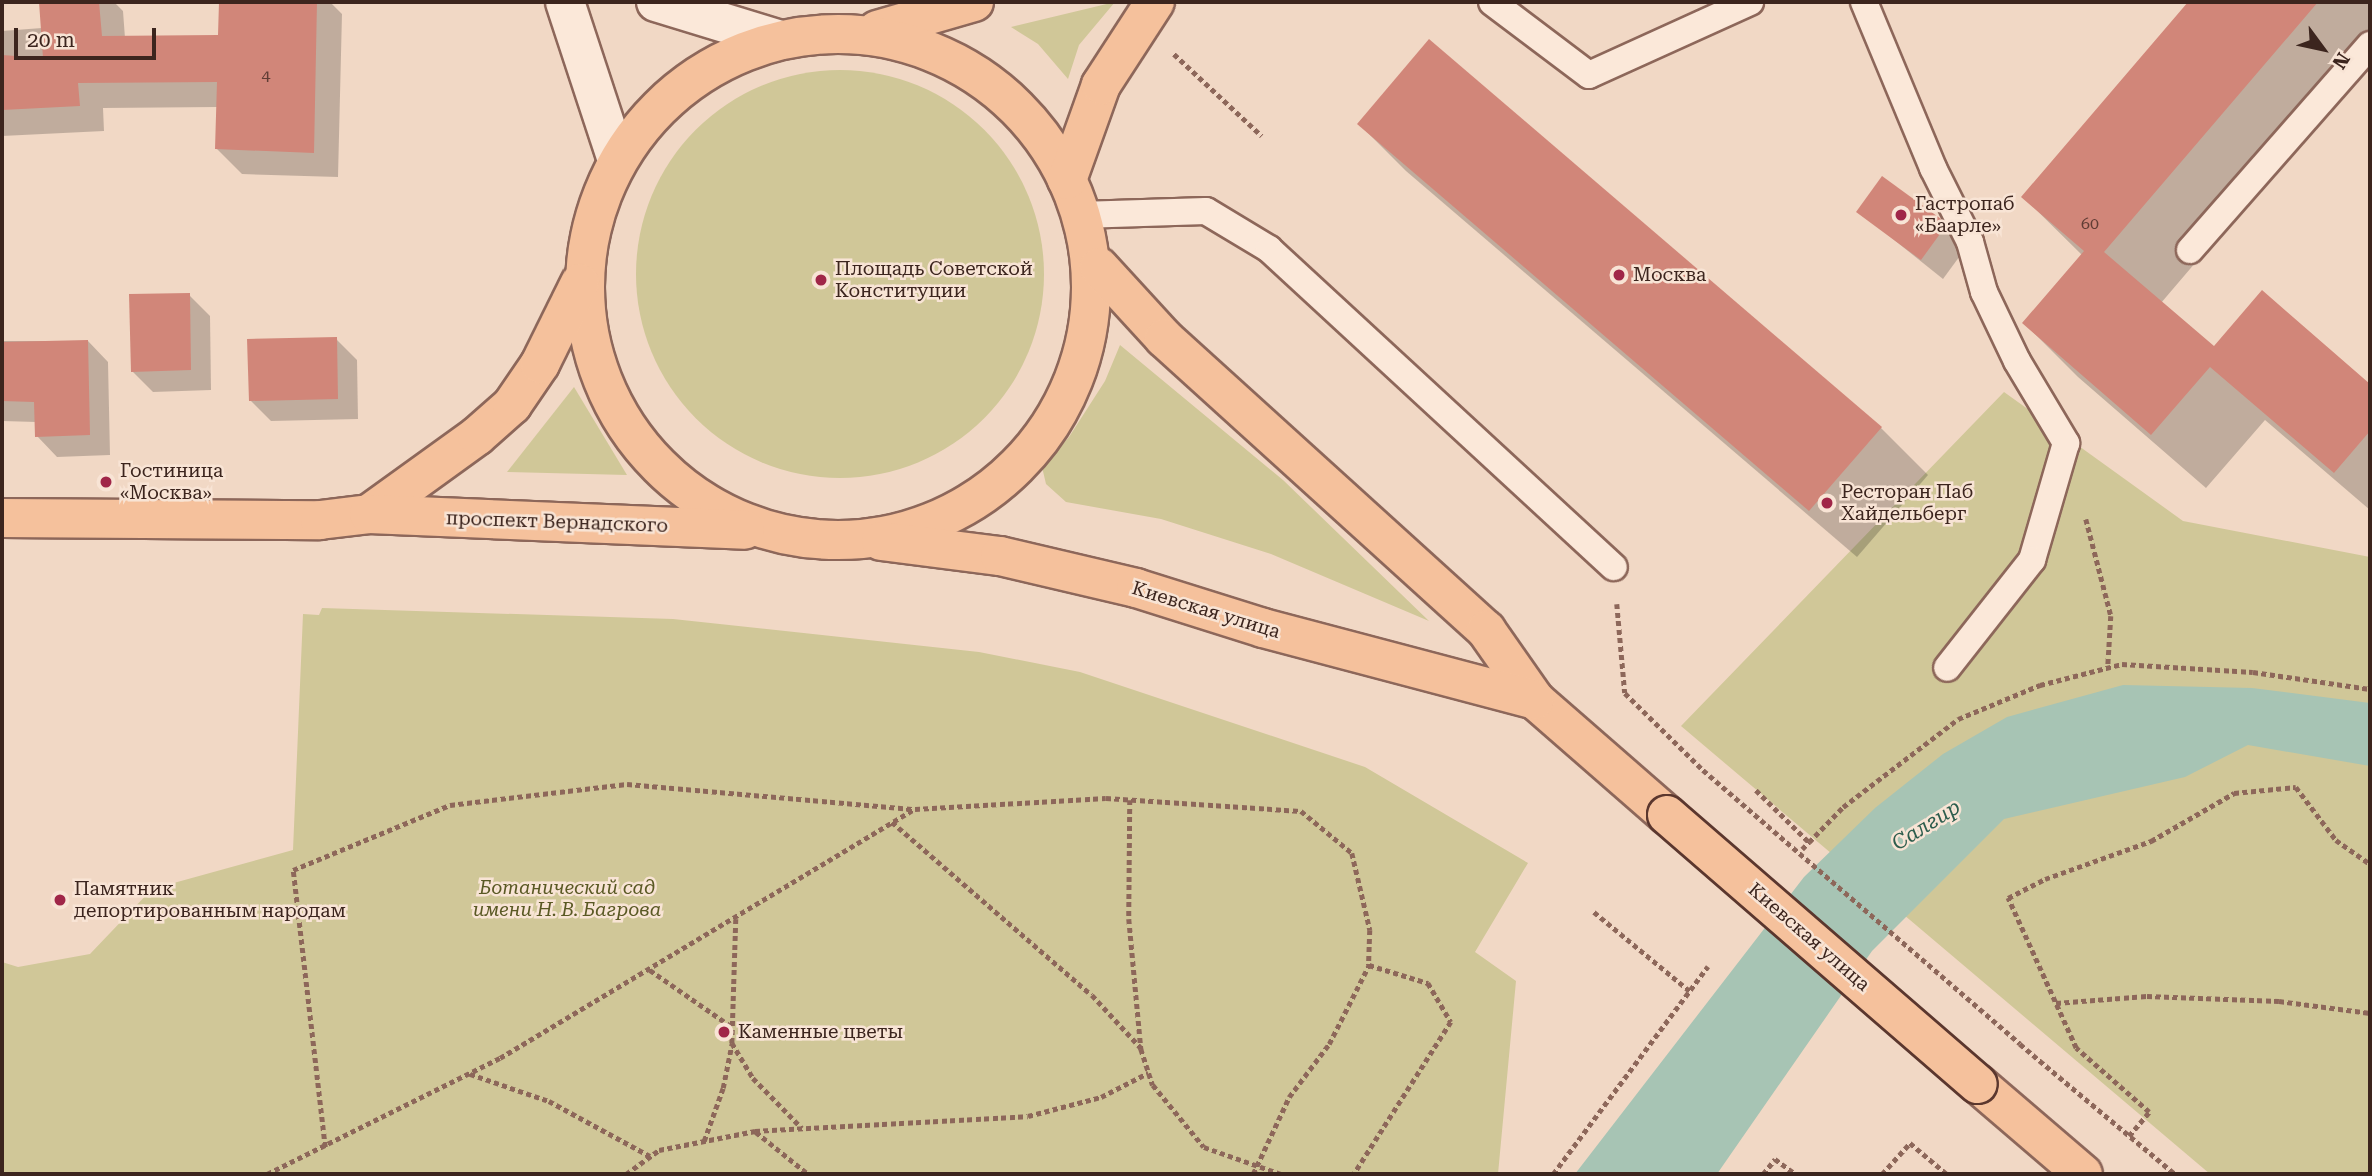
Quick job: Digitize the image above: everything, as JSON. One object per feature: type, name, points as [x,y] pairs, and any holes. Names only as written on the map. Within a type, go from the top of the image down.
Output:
[{"type":"main road","points":[[565,2],[616,157],[693,75],[780,40],[877,30],[974,2]]},
{"type":"main road","points":[[656,2],[780,40]]},
{"type":"main road","points":[[1073,197],[1101,85],[1155,2]]},
{"type":"main road","points":[[580,284],[600,384],[657,468],[745,530],[804,544],[872,540],[957,510],[995,489],[1029,451],[1056,413],[1076,370],[1099,267],[1073,197],[1010,99],[946,52],[877,30]]},
{"type":"main road","name":"проспект Вернадского","points":[[369,513],[477,436],[512,405],[540,364],[580,284],[616,157]]},
{"type":"main road","name":"Киевская улица","points":[[1099,267],[1164,338],[1486,630],[1535,699],[2083,1174]]},
{"type":"main road","name":"проспект Вернадского","points":[[2,517],[320,520],[369,513],[745,530]]},
{"type":"main road","name":"Киевская улица","points":[[872,540],[1000,555],[1136,588],[1263,628],[1535,699]]},
{"type":"lane","points":[[1492,2],[1589,75],[1750,2]]},
{"type":"lane","points":[[1864,2],[1933,168],[1970,242],[1984,292],[2017,361],[2066,443],[2032,560],[1947,668]]},
{"type":"lane","points":[[2190,250],[2370,45]]},
{"type":"lane","points":[[1073,197],[1206,211],[1269,249],[1614,567]]},
{"type":"path","points":[[1170,51],[1262,136]]},
{"type":"path","points":[[2084,510],[2111,617],[2108,667]]},
{"type":"path","points":[[1614,567],[1625,693],[1703,770],[2175,1174]]},
{"type":"path","points":[[1802,849],[1843,807],[1958,719],[2040,685],[2122,664],[2253,672],[2370,689]]},
{"type":"path","points":[[325,1147],[293,870],[450,805],[627,784],[915,809],[1130,800],[1301,811],[1352,853],[1370,930],[1369,965],[1329,1044],[1289,1097],[1253,1174]]},
{"type":"path","points":[[2129,1136],[2149,1112],[2076,1048],[2008,898],[2045,878],[2151,841],[2234,793],[2296,787],[2336,840],[2370,864]]},
{"type":"path","points":[[1756,790],[1809,842]]},
{"type":"path","points":[[1130,800],[1129,919],[1141,1049],[1153,1085],[1204,1147],[1254,1167],[1281,1174]]},
{"type":"path","points":[[267,1174],[278,1172],[469,1074],[736,919],[915,809]]},
{"type":"path","points":[[892,822],[1091,995],[1141,1049]]},
{"type":"path","points":[[1594,912],[1690,991]]},
{"type":"path","points":[[704,1141],[723,1088],[732,1043],[736,919]]},
{"type":"path","points":[[1354,1174],[1451,1022],[1428,982],[1369,965]]},
{"type":"path","points":[[1553,1174],[1708,966]]},
{"type":"path","points":[[650,970],[732,1027]]},
{"type":"path","points":[[2056,1003],[2147,996],[2279,1001],[2370,1013]]},
{"type":"path","points":[[732,1043],[753,1078],[803,1129]]},
{"type":"path","points":[[626,1174],[659,1150],[755,1131],[803,1129],[868,1121],[947,1122],[1028,1115],[1101,1097],[1149,1073]]},
{"type":"path","points":[[469,1074],[549,1101],[650,1156]]},
{"type":"path","points":[[755,1131],[808,1174]]},
{"type":"path","points":[[1882,1174],[1910,1143],[1947,1174]]},
{"type":"path","points":[[1763,1174],[1775,1159],[1796,1174]]},
{"type":"green space","points":[[1115,2],[1079,45],[1068,79],[1038,44],[1011,27]]},
{"type":"green space","points":[[840,70],[880,74],[918,85],[970,116],[998,144],[1029,196],[1040,234],[1044,274],[1040,314],[1029,352],[998,404],[970,432],[918,463],[880,474],[840,478],[800,474],[762,463],[710,432],[682,404],[651,352],[640,314],[636,274],[640,234],[651,196],[682,144],[710,116],[762,85],[800,74]]},
{"type":"green space","points":[[1120,345],[1283,480],[1429,621],[1271,554],[1161,519],[1066,502],[1046,484],[1042,467],[1069,437],[1105,381]]},
{"type":"green space","points":[[574,387],[627,475],[507,472]]},
{"type":"green space","points":[[2004,392],[2183,521],[2370,557],[2370,1174],[2210,1174],[1681,726]]},
{"type":"green space","name":"Ботанический сад имени Н. В. Багрова","points":[[322,608],[673,619],[979,652],[1080,672],[1365,767],[1528,863],[1475,952],[1516,981],[1498,1174],[2,1174],[2,962],[18,967],[90,954],[152,889],[293,850],[303,614],[319,615]]},
{"type":"water","name":"Салгир","points":[[2123,685],[2252,688],[2370,703],[2370,766],[2248,745],[2185,777],[2004,819],[1872,951],[1717,1174],[1575,1174],[1804,877],[1875,808],[1943,754],[2007,717]]},
{"type":"building","points":[[39,2],[99,2],[102,36],[218,35],[219,2],[317,2],[314,153],[215,149],[217,82],[78,83],[80,106],[2,110],[2,55],[43,58]]},
{"type":"building","points":[[2188,2],[2318,2],[2104,252],[2214,346],[2262,290],[2370,384],[2370,431],[2334,473],[2210,367],[2151,435],[2022,323],[2084,251],[2021,197]]},
{"type":"building","name":"Москва","points":[[1429,39],[1882,427],[1809,511],[1357,124]]},
{"type":"building","points":[[1882,176],[1941,219],[1945,227],[1921,260],[1856,212]]},
{"type":"building","points":[[190,293],[191,370],[131,372],[129,294]]},
{"type":"building","points":[[337,337],[338,399],[249,401],[247,339]]},
{"type":"building","points":[[88,340],[90,435],[35,437],[34,402],[2,401],[2,342]]},
{"type":"place","name":"Гастропаб «Баарле»","points":[[1901,215]]},
{"type":"place","name":"Москва","points":[[1619,275]]},
{"type":"place","name":"Площадь Советской Конституции","points":[[821,280]]},
{"type":"place","name":"Гостиница «Москва»","points":[[106,482]]},
{"type":"place","name":"Ресторан Паб Хайдельберг","points":[[1827,503]]},
{"type":"place","name":"Памятник депортированным народам","points":[[60,900]]},
{"type":"place","name":"Каменные цветы","points":[[724,1032]]}]
